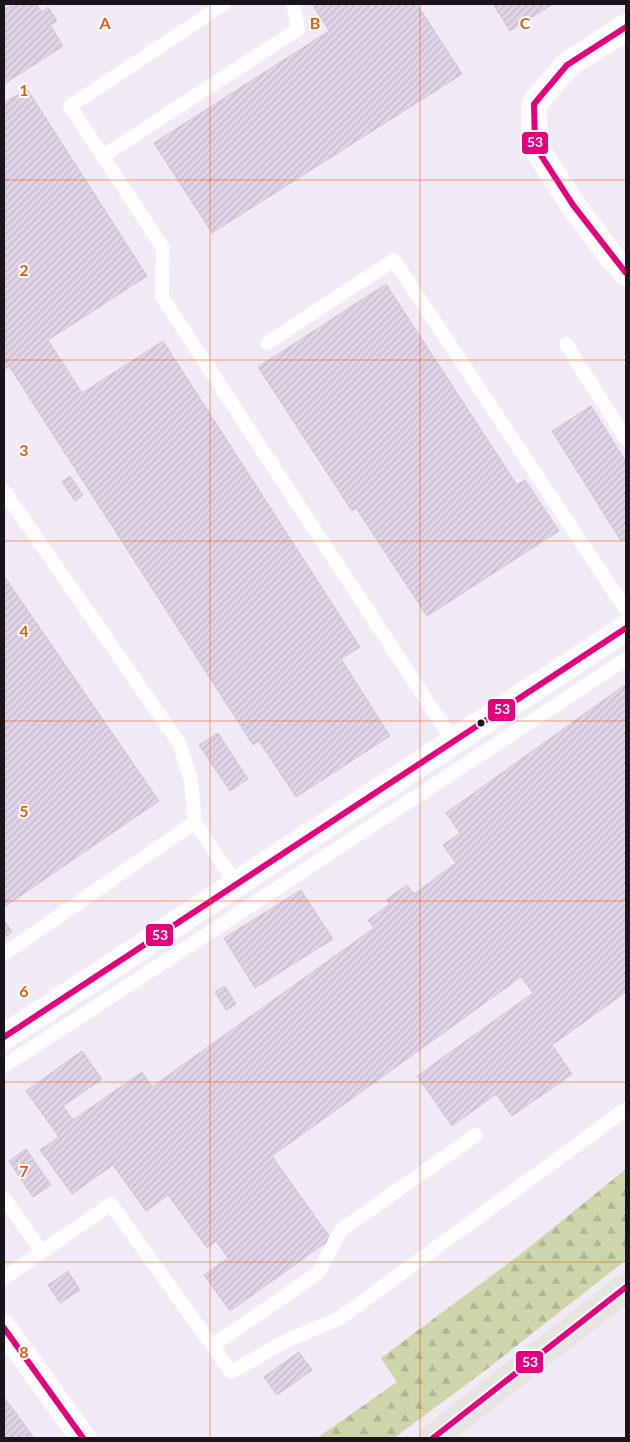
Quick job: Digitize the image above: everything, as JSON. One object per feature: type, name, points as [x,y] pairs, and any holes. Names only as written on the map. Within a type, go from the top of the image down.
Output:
[{"type":"main road","points":[[433,1438],[626,1287]]},
{"type":"street","points":[[626,27],[567,65],[534,104],[535,146],[573,205],[612,258],[626,273]]},
{"type":"street","points":[[4,1037],[626,628]]},
{"type":"street","points":[[4,1328],[83,1438]]},
{"type":"lane","points":[[224,4],[70,106],[163,248],[162,297],[454,742]]},
{"type":"lane","points":[[103,156],[298,29],[293,4]]},
{"type":"lane","points":[[267,343],[394,260],[626,610]]},
{"type":"lane","points":[[566,344],[626,439]]},
{"type":"lane","points":[[4,491],[179,743],[191,780],[195,822],[236,885]]},
{"type":"lane","points":[[4,1066],[178,954],[626,659]]},
{"type":"lane","points":[[4,954],[195,822]]},
{"type":"lane","points":[[4,1278],[111,1204],[231,1372],[286,1341],[340,1318],[626,1109]]},
{"type":"lane","points":[[212,1346],[318,1273],[341,1230],[476,1136]]},
{"type":"lane","points":[[4,1198],[42,1252]]},
{"type":"green space","points":[[626,1169],[626,1260],[487,1369],[394,1438],[317,1438],[397,1382],[381,1358],[522,1253]]},
{"type":"building","points":[[14,4],[36,4],[42,12],[48,7],[57,21],[50,25],[63,46],[4,84],[4,10]]},
{"type":"building","points":[[318,4],[417,4],[462,74],[212,233],[154,143],[329,31],[314,7]]},
{"type":"building","points":[[493,4],[553,4],[510,31]]},
{"type":"building","points":[[27,89],[147,276],[48,340],[82,393],[163,341],[360,647],[341,659],[390,736],[296,797],[259,741],[253,745],[9,366],[4,370],[4,103]]},
{"type":"building","points":[[386,284],[517,485],[525,480],[559,531],[427,616],[356,508],[352,511],[258,367]]},
{"type":"building","points":[[591,406],[626,462],[626,538],[621,541],[552,431]]},
{"type":"building","points":[[70,476],[83,495],[75,501],[62,482]]},
{"type":"building","points":[[4,576],[159,801],[4,907]]},
{"type":"building","points":[[626,684],[626,992],[552,1045],[572,1074],[512,1116],[496,1094],[452,1126],[417,1076],[533,993],[521,977],[272,1156],[331,1239],[230,1311],[204,1275],[228,1258],[216,1241],[207,1248],[168,1195],[146,1211],[113,1165],[72,1194],[40,1150],[59,1137],[26,1091],[82,1051],[102,1079],[63,1106],[73,1120],[142,1072],[152,1087],[374,928],[368,920],[390,904],[386,900],[407,885],[414,894],[456,863],[443,845],[460,833],[446,813]]},
{"type":"building","points":[[218,733],[248,779],[230,791],[199,745]]},
{"type":"building","points":[[301,890],[333,939],[255,988],[224,938]]},
{"type":"building","points":[[4,920],[12,932],[4,938]]},
{"type":"building","points":[[225,986],[236,1004],[226,1010],[215,992]]},
{"type":"building","points":[[26,1149],[51,1185],[33,1197],[9,1161]]},
{"type":"building","points":[[68,1271],[80,1290],[60,1303],[48,1285]]},
{"type":"building","points":[[299,1352],[312,1370],[277,1395],[264,1377]]},
{"type":"building","points":[[4,1397],[34,1438],[4,1438]]},
{"type":"transit line","name":"53","points":[[626,27],[567,65],[534,104],[535,146],[573,205],[626,273]]},
{"type":"transit line","name":"53","points":[[4,1037],[626,628]]},
{"type":"transit line","name":"53","points":[[433,1438],[626,1287]]},
{"type":"transit line","name":"53","points":[[4,1328],[83,1438]]}]
